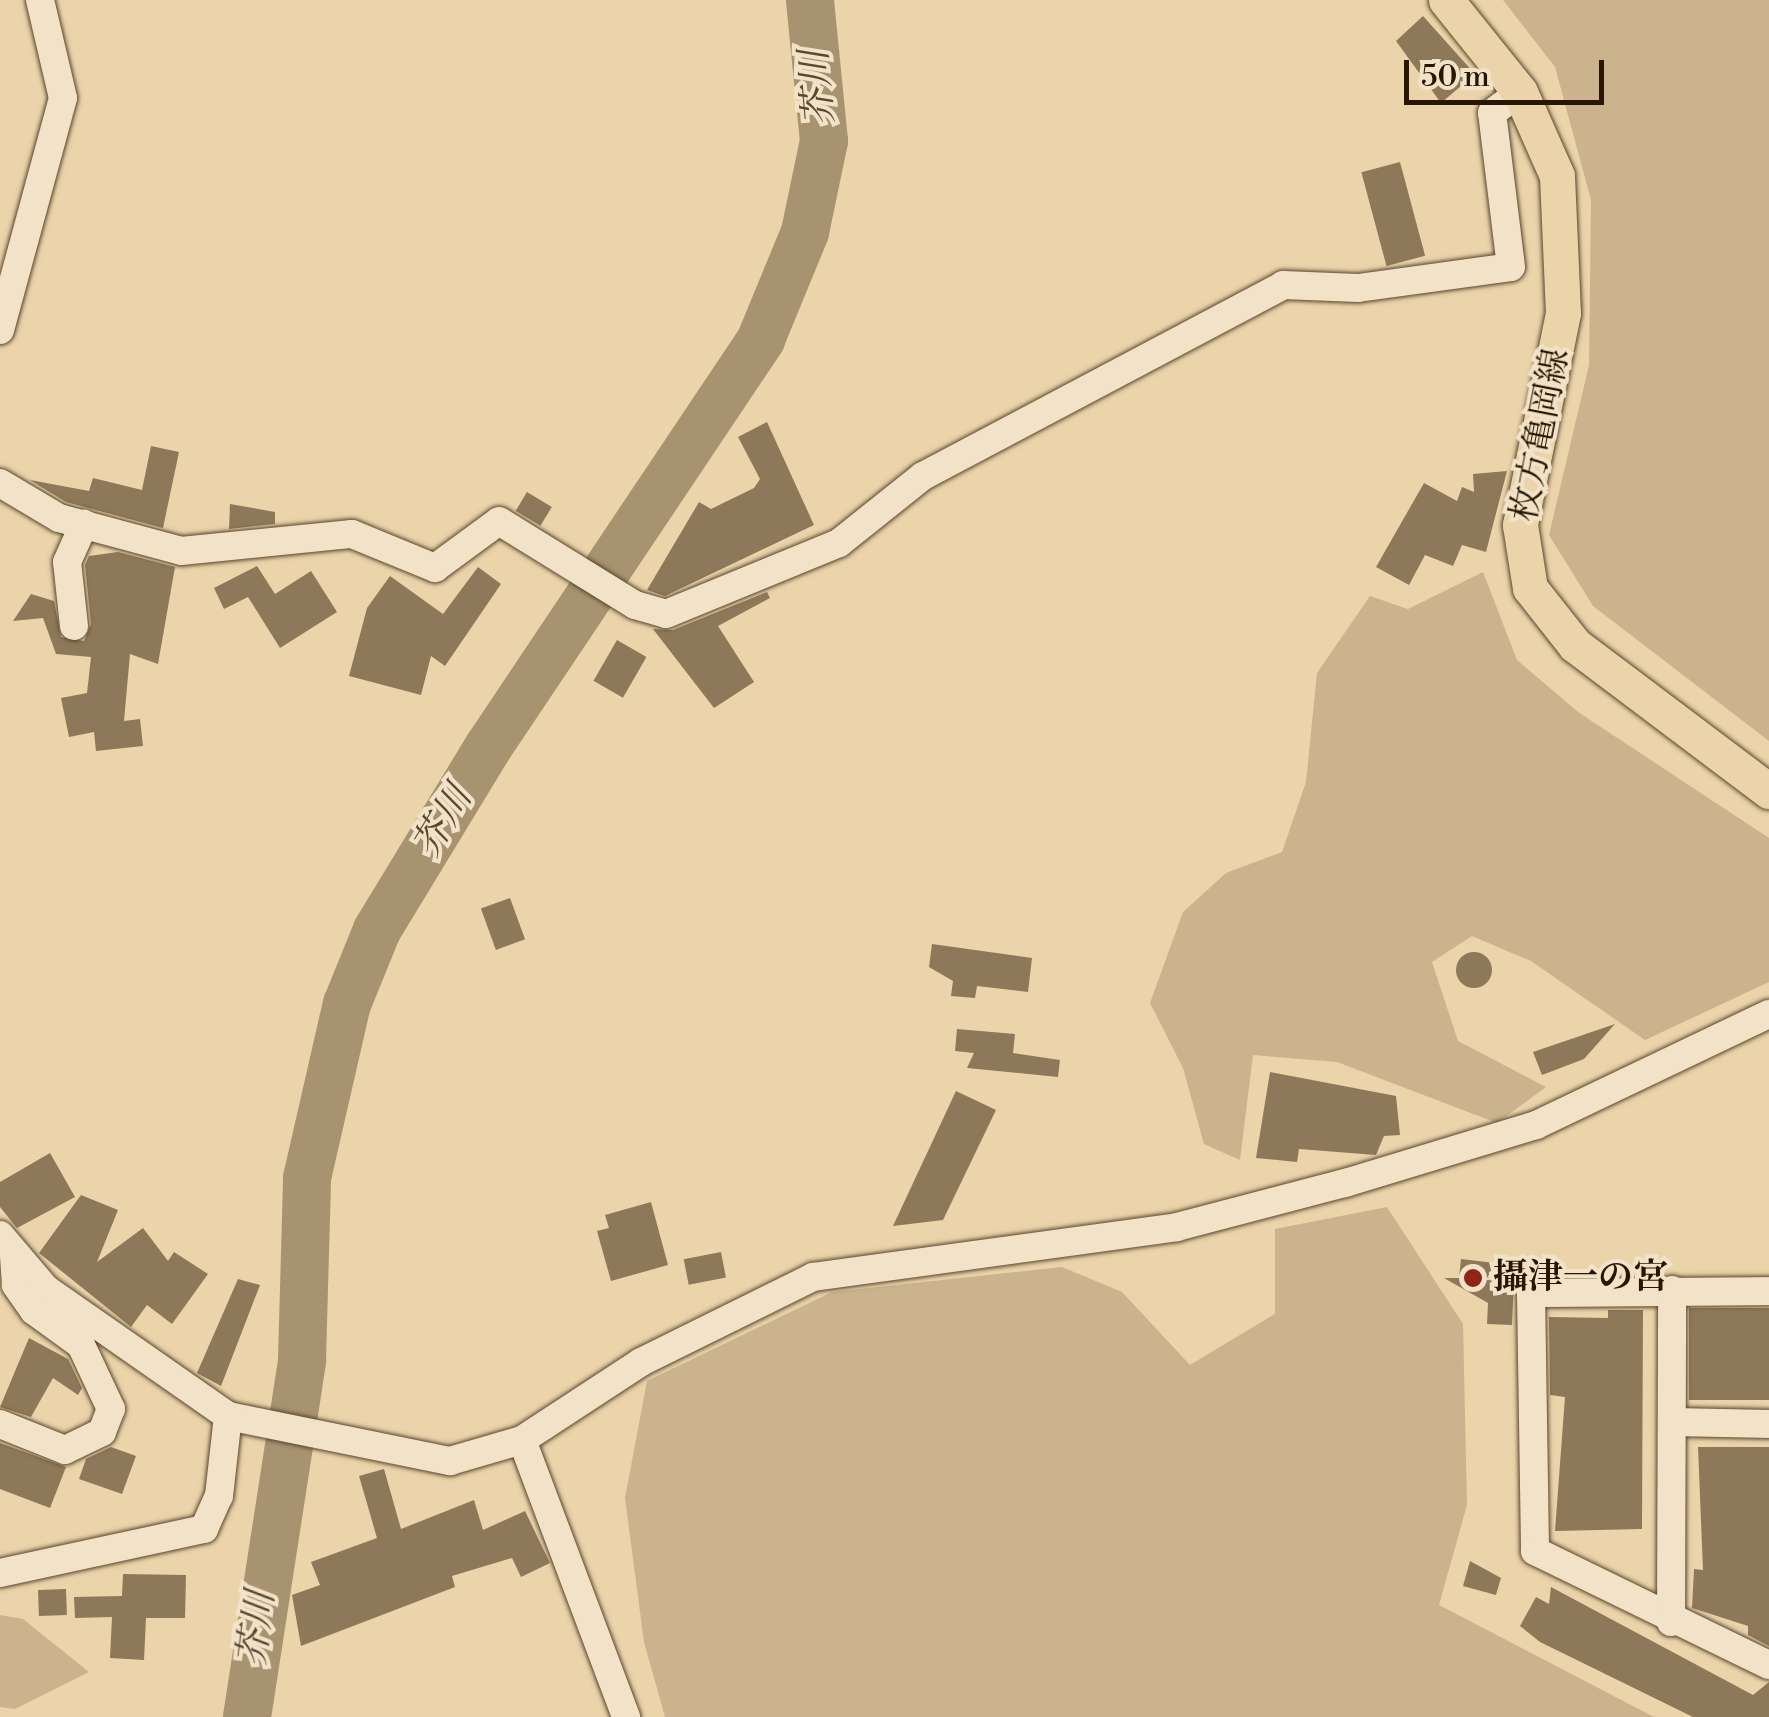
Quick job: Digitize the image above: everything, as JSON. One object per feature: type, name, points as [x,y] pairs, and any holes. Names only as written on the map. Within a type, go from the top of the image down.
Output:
[{"type":"main road","name":"枚方亀岡線","points":[[1446,0],[1520,92],[1557,176],[1562,313],[1520,525],[1530,588],[1575,646],[1769,791]]},
{"type":"street","points":[[0,330],[63,98],[40,0]]},
{"type":"street","points":[[0,483],[84,524],[202,552],[352,534],[420,568],[436,568],[499,522],[635,605],[666,614],[839,543],[923,476],[1283,286],[1358,288],[1511,267],[1492,113],[1520,92]]},
{"type":"street","points":[[74,626],[67,562],[84,524]]},
{"type":"street","points":[[7,1246],[46,1289],[234,1418],[450,1461],[522,1440],[641,1362],[814,1277],[1177,1227],[1345,1183],[1536,1125],[1769,1014]]},
{"type":"street","points":[[0,1424],[64,1450],[102,1432],[111,1409],[82,1345],[34,1311],[16,1284],[7,1246]]},
{"type":"street","points":[[1671,1622],[1675,1422],[1672,1290]]},
{"type":"street","points":[[1769,1291],[1531,1293],[1535,1551],[1671,1622],[1769,1666]]},
{"type":"street","points":[[0,1573],[204,1529],[219,1496],[234,1418]]},
{"type":"street","points":[[1675,1422],[1769,1424]]},
{"type":"street","points":[[522,1440],[626,1717]]},
{"type":"shaded area","points":[[1503,0],[1769,0],[1769,741],[1593,606],[1549,535],[1589,365],[1591,200],[1555,67]]},
{"type":"shaded area","points":[[1483,572],[1517,660],[1578,712],[1769,838],[1769,982],[1645,1040],[1531,961],[1472,936],[1432,962],[1458,1041],[1546,1087],[1497,1123],[1337,1062],[1253,1055],[1240,1160],[1204,1144],[1183,1068],[1150,1003],[1183,912],[1226,873],[1282,852],[1306,782],[1317,673],[1370,596],[1408,609]]},
{"type":"shaded area","points":[[1387,1207],[1463,1324],[1467,1505],[1439,1605],[1654,1717],[665,1717],[644,1642],[625,1498],[647,1381],[832,1292],[1062,1267],[1122,1292],[1190,1365],[1275,1314],[1275,1229]]},
{"type":"shaded area","points":[[0,1615],[23,1619],[89,1672],[15,1709],[0,1707]]},
{"type":"building","points":[[1423,16],[1475,74],[1441,103],[1396,41]]},
{"type":"building","points":[[1400,162],[1425,256],[1386,266],[1361,172]]},
{"type":"building","points":[[767,422],[814,525],[665,596],[647,590],[699,502],[711,509],[754,488],[760,479],[738,437]]},
{"type":"building","points":[[151,446],[179,452],[163,528],[66,502],[30,480],[89,491],[93,478],[142,490]]},
{"type":"building","points":[[1507,471],[1486,552],[1462,545],[1453,566],[1425,555],[1409,585],[1376,567],[1424,483],[1457,501],[1462,487],[1474,492],[1473,474]]},
{"type":"building","points":[[527,492],[552,507],[541,526],[516,511]]},
{"type":"building","points":[[230,504],[275,512],[275,524],[229,529]]},
{"type":"building","points":[[118,552],[175,567],[158,664],[130,654],[124,721],[140,719],[143,746],[96,751],[94,732],[69,737],[61,698],[87,693],[91,657],[56,654],[43,618],[13,621],[31,594],[54,601],[61,637],[84,641],[91,624],[85,565],[89,556]]},
{"type":"building","points":[[257,566],[275,594],[311,571],[337,612],[280,648],[248,597],[224,609],[214,588]]},
{"type":"building","points":[[478,567],[501,584],[445,666],[431,656],[421,695],[349,676],[367,608],[390,576],[443,614]]},
{"type":"building","points":[[767,592],[770,598],[718,626],[754,682],[714,708],[653,629],[673,630]]},
{"type":"building","points":[[617,640],[646,657],[623,698],[594,681]]},
{"type":"building","points":[[510,898],[525,939],[496,950],[481,909]]},
{"type":"building","points":[[932,944],[1032,958],[1028,992],[977,986],[975,998],[951,996],[953,981],[929,967]]},
{"type":"building","points":[[1474,952],[1487,957],[1492,970],[1487,983],[1474,988],[1461,983],[1456,970],[1461,957]]},
{"type":"building","points":[[1615,1024],[1584,1059],[1542,1075],[1533,1052]]},
{"type":"building","points":[[957,1029],[1015,1034],[1013,1053],[1060,1060],[1058,1077],[967,1068],[974,1053],[955,1051]]},
{"type":"building","points":[[1270,1072],[1396,1096],[1400,1135],[1384,1136],[1376,1155],[1299,1149],[1297,1162],[1256,1158]]},
{"type":"building","points":[[956,1091],[996,1110],[943,1220],[893,1226]]},
{"type":"building","points":[[50,1153],[75,1197],[17,1228],[0,1207],[0,1182]]},
{"type":"building","points":[[81,1195],[118,1210],[97,1262],[143,1228],[168,1261],[174,1252],[208,1274],[172,1324],[147,1305],[131,1327],[39,1253]]},
{"type":"building","points":[[651,1202],[668,1265],[611,1281],[597,1231],[609,1228],[605,1215]]},
{"type":"building","points":[[721,1252],[726,1278],[689,1285],[684,1259]]},
{"type":"building","points":[[1461,1259],[1495,1263],[1486,1280],[1514,1281],[1512,1325],[1487,1324],[1488,1303],[1444,1278],[1459,1278]]},
{"type":"building","points":[[238,1279],[260,1285],[221,1386],[197,1373]]},
{"type":"building","points":[[1689,1308],[1769,1308],[1769,1400],[1689,1400]]},
{"type":"building","points":[[1608,1310],[1643,1310],[1642,1529],[1555,1531],[1565,1397],[1550,1395],[1549,1317],[1608,1318]]},
{"type":"building","points":[[29,1338],[68,1359],[82,1388],[78,1395],[53,1378],[31,1417],[0,1407]]},
{"type":"building","points":[[0,1443],[66,1467],[50,1508],[0,1489]]},
{"type":"building","points":[[111,1447],[136,1456],[122,1494],[79,1479],[86,1459]]},
{"type":"building","points":[[1698,1447],[1769,1447],[1769,1646],[1748,1635],[1748,1626],[1692,1608],[1694,1569],[1703,1570]]},
{"type":"building","points":[[384,1469],[401,1529],[474,1500],[483,1530],[525,1511],[550,1563],[521,1577],[512,1558],[452,1576],[455,1587],[301,1646],[292,1595],[320,1585],[311,1562],[377,1538],[359,1476]]},
{"type":"building","points":[[1470,1561],[1501,1578],[1496,1595],[1463,1586]]},
{"type":"building","points":[[123,1574],[186,1575],[185,1618],[146,1618],[144,1660],[110,1658],[112,1617],[75,1618],[74,1597],[122,1596]]},
{"type":"building","points":[[1551,1587],[1753,1695],[1769,1682],[1769,1717],[1693,1717],[1540,1642],[1520,1626],[1536,1597],[1549,1604]]},
{"type":"building","points":[[66,1589],[67,1615],[39,1616],[38,1590]]},
{"type":"waterway","name":"芥川","points":[[247,1717],[302,1360],[307,1178],[347,1004],[377,930],[489,746],[761,339],[805,232],[824,141],[810,0]]},
{"type":"place","name":"攝津一の宮","points":[[1473,1278]]}]
